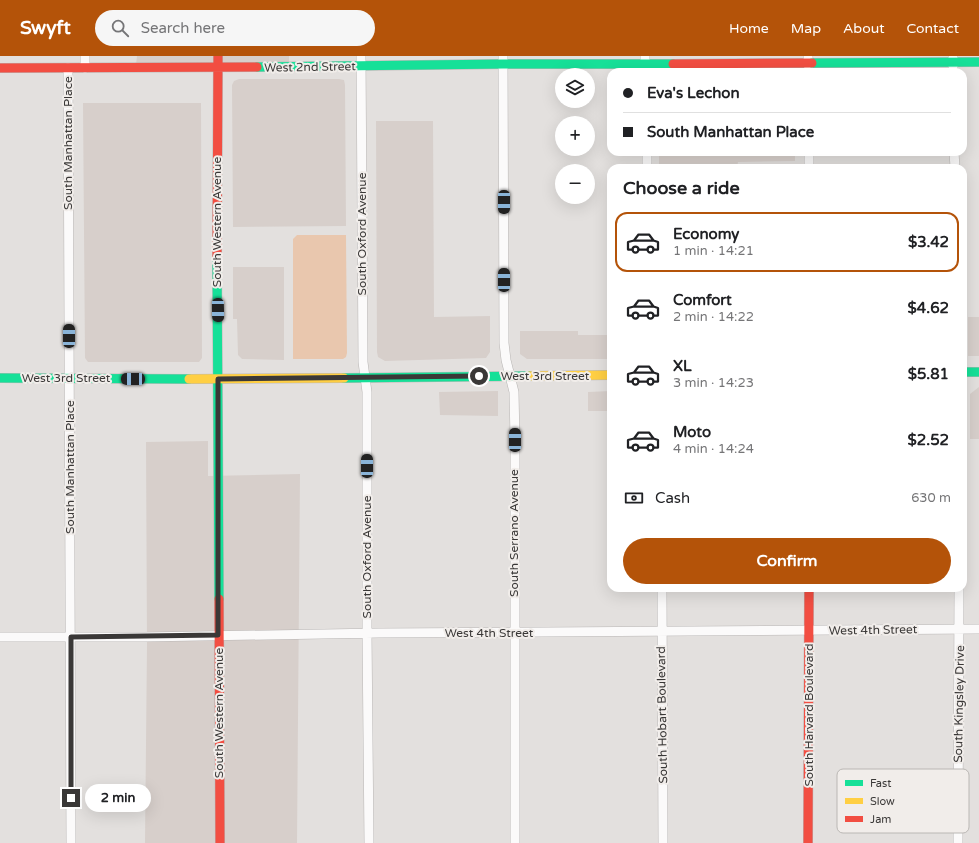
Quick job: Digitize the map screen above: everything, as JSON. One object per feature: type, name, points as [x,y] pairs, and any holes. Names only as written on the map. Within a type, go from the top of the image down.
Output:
[{"type":"main road","name":"South Western Avenue","points":[[218,56],[217,258],[220,843]]},
{"type":"main road","name":"West 2nd Street","points":[[0,68],[218,68],[361,66],[504,60],[645,64],[808,64],[953,59],[979,62]]},
{"type":"main road","points":[[967,372],[979,372]]},
{"type":"main road","name":"West 3rd Street","points":[[0,378],[218,379],[607,375]]},
{"type":"main road","name":"South Harvard Boulevard","points":[[808,843],[810,592]]},
{"type":"street","name":"South Manhattan Place","points":[[84,56],[84,68]]},
{"type":"street","name":"South Oxford Avenue","points":[[361,56],[363,362],[367,392],[366,633],[368,843]]},
{"type":"street","name":"South Serrano Avenue","points":[[504,60],[504,343],[506,360],[514,392],[515,440],[515,843]]},
{"type":"street","name":"South Manhattan Place","points":[[68,68],[71,843]]},
{"type":"street","name":"South Hobart Boulevard","points":[[662,592],[663,843]]},
{"type":"street","name":"South Kingsley Drive","points":[[959,592],[959,769]]},
{"type":"street","name":"West 4th Street","points":[[0,637],[979,629]]},
{"type":"street","name":"South Kingsley Drive","points":[[958,833],[958,843]]},
{"type":"shaded area","points":[[137,56],[289,56],[289,63],[136,65]]},
{"type":"shaded area","points":[[239,79],[344,80],[346,226],[233,227],[232,85],[234,81]]},
{"type":"shaded area","points":[[83,103],[201,103],[202,358],[199,362],[88,362],[85,358]]},
{"type":"shaded area","points":[[376,121],[433,121],[434,317],[490,316],[490,352],[486,358],[385,361],[378,357]]},
{"type":"shaded area","points":[[659,156],[795,156],[795,161],[738,162],[738,164],[659,164]]},
{"type":"shaded area","points":[[297,235],[346,235],[347,353],[346,357],[343,359],[293,359],[293,239]]},
{"type":"shaded area","points":[[233,267],[284,267],[284,360],[242,359],[238,355],[237,319],[233,319]]},
{"type":"shaded area","points":[[968,317],[979,317],[979,356],[968,356]]},
{"type":"shaded area","points":[[520,331],[578,331],[578,335],[607,335],[607,359],[527,359],[520,354]]},
{"type":"shaded area","points":[[979,387],[979,439],[970,439],[970,394]]},
{"type":"shaded area","points":[[498,391],[498,416],[440,415],[439,392]]},
{"type":"shaded area","points":[[607,391],[607,411],[588,411],[588,392]]},
{"type":"shaded area","points":[[208,441],[208,476],[300,474],[297,843],[145,843],[147,645],[146,442]]},
{"type":"traffic: fast","points":[[812,63],[979,62]]},
{"type":"traffic: fast","points":[[257,67],[503,64],[673,64]]},
{"type":"traffic: fast","points":[[217,259],[219,599]]},
{"type":"traffic: fast","points":[[967,372],[979,372]]},
{"type":"traffic: fast","points":[[344,378],[529,376]]},
{"type":"traffic: fast","points":[[0,378],[189,379]]},
{"type":"traffic: slow","points":[[529,376],[607,375]]},
{"type":"traffic: slow","points":[[189,379],[344,378]]},
{"type":"traffic: jam","points":[[217,259],[218,56]]},
{"type":"traffic: jam","points":[[673,64],[812,63]]},
{"type":"traffic: jam","points":[[0,68],[257,67]]},
{"type":"traffic: jam","points":[[808,843],[809,592]]},
{"type":"traffic: jam","points":[[219,599],[220,843]]},
{"type":"route","points":[[71,798],[71,637],[218,635],[218,379],[479,376]]}]
